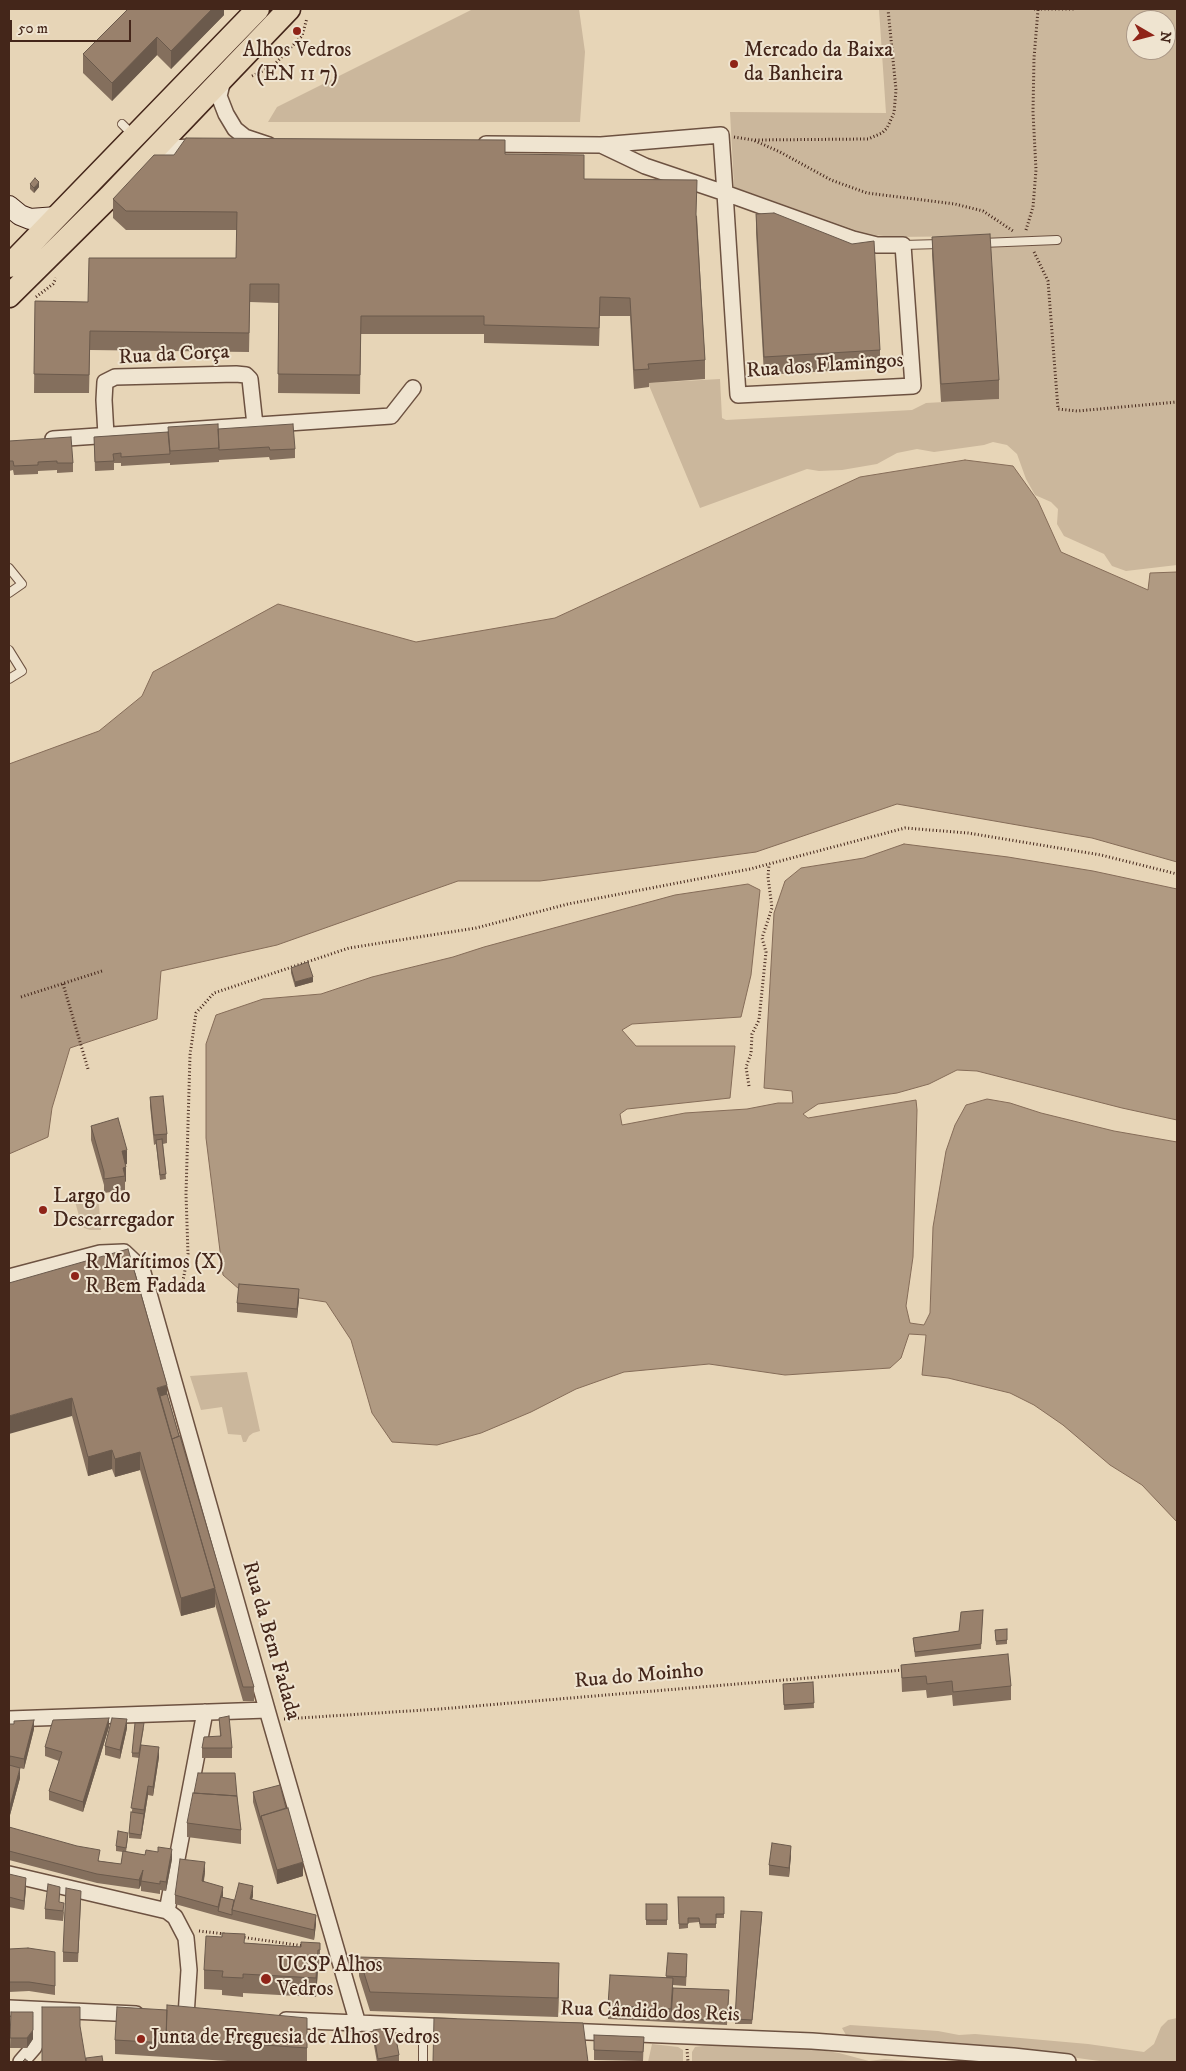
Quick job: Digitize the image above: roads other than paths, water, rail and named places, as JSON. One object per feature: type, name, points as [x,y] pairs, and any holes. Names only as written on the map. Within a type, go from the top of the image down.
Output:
[{"type":"main road","points":[[9,266],[57,217],[128,130],[258,9]]},
{"type":"main road","points":[[9,296],[157,148],[289,9]]},
{"type":"main road","points":[[9,206],[20,215],[30,219],[57,217]]},
{"type":"street","points":[[224,78],[219,96],[226,114],[235,129],[245,136],[276,146],[235,146]]},
{"type":"street","name":"Rua dos Flamingos","points":[[601,145],[721,135],[738,395],[913,386],[904,245]]},
{"type":"street","points":[[476,144],[601,145],[645,166],[853,239],[876,245],[904,245]]},
{"type":"street","points":[[157,148],[217,146]]},
{"type":"street","name":"Rua da Corça","points":[[106,435],[105,382],[115,377],[246,375],[250,379],[255,425]]},
{"type":"street","points":[[38,440],[391,416],[413,388]]},
{"type":"street","name":"Rua da Bem Fadada","points":[[9,1277],[100,1253],[116,1252],[124,1252],[142,1269],[268,1715],[358,2024]]},
{"type":"street","points":[[9,1718],[205,1712],[268,1715]]},
{"type":"street","points":[[167,1911],[205,1712]]},
{"type":"street","points":[[9,1874],[167,1911],[175,1917],[186,1938],[191,2016],[167,2015]]},
{"type":"street","points":[[9,2008],[147,2014]]},
{"type":"street","points":[[22,2062],[37,2040],[39,2010]]},
{"type":"street","points":[[272,2020],[472,2028]]},
{"type":"street","name":"Rua Cândido dos Reis","points":[[550,2031],[750,2038],[1013,2056],[1068,2062]]},
{"type":"lane","points":[[974,243],[1057,240]]},
{"type":"lane","points":[[904,245],[944,244]]},
{"type":"lane","points":[[9,568],[22,584],[9,593]]},
{"type":"lane","points":[[9,650],[22,670],[9,679]]},
{"type":"lane","points":[[423,2026],[423,2062]]},
{"type":"place","name":"Alhos Vedros (EN 11 7)","points":[[297,31]]},
{"type":"place","name":"Mercado da Baixa da Banheira","points":[[734,64]]},
{"type":"place","name":"Largo do Descarregador","points":[[43,1210]]},
{"type":"place","name":"R Marítimos (X) R Bem Fadada","points":[[75,1276]]},
{"type":"place","name":"UCSP Alhos Vedros","points":[[266,1979]]},
{"type":"place","name":"Junta de Freguesia de Alhos Vedros","points":[[141,2039]]}]
